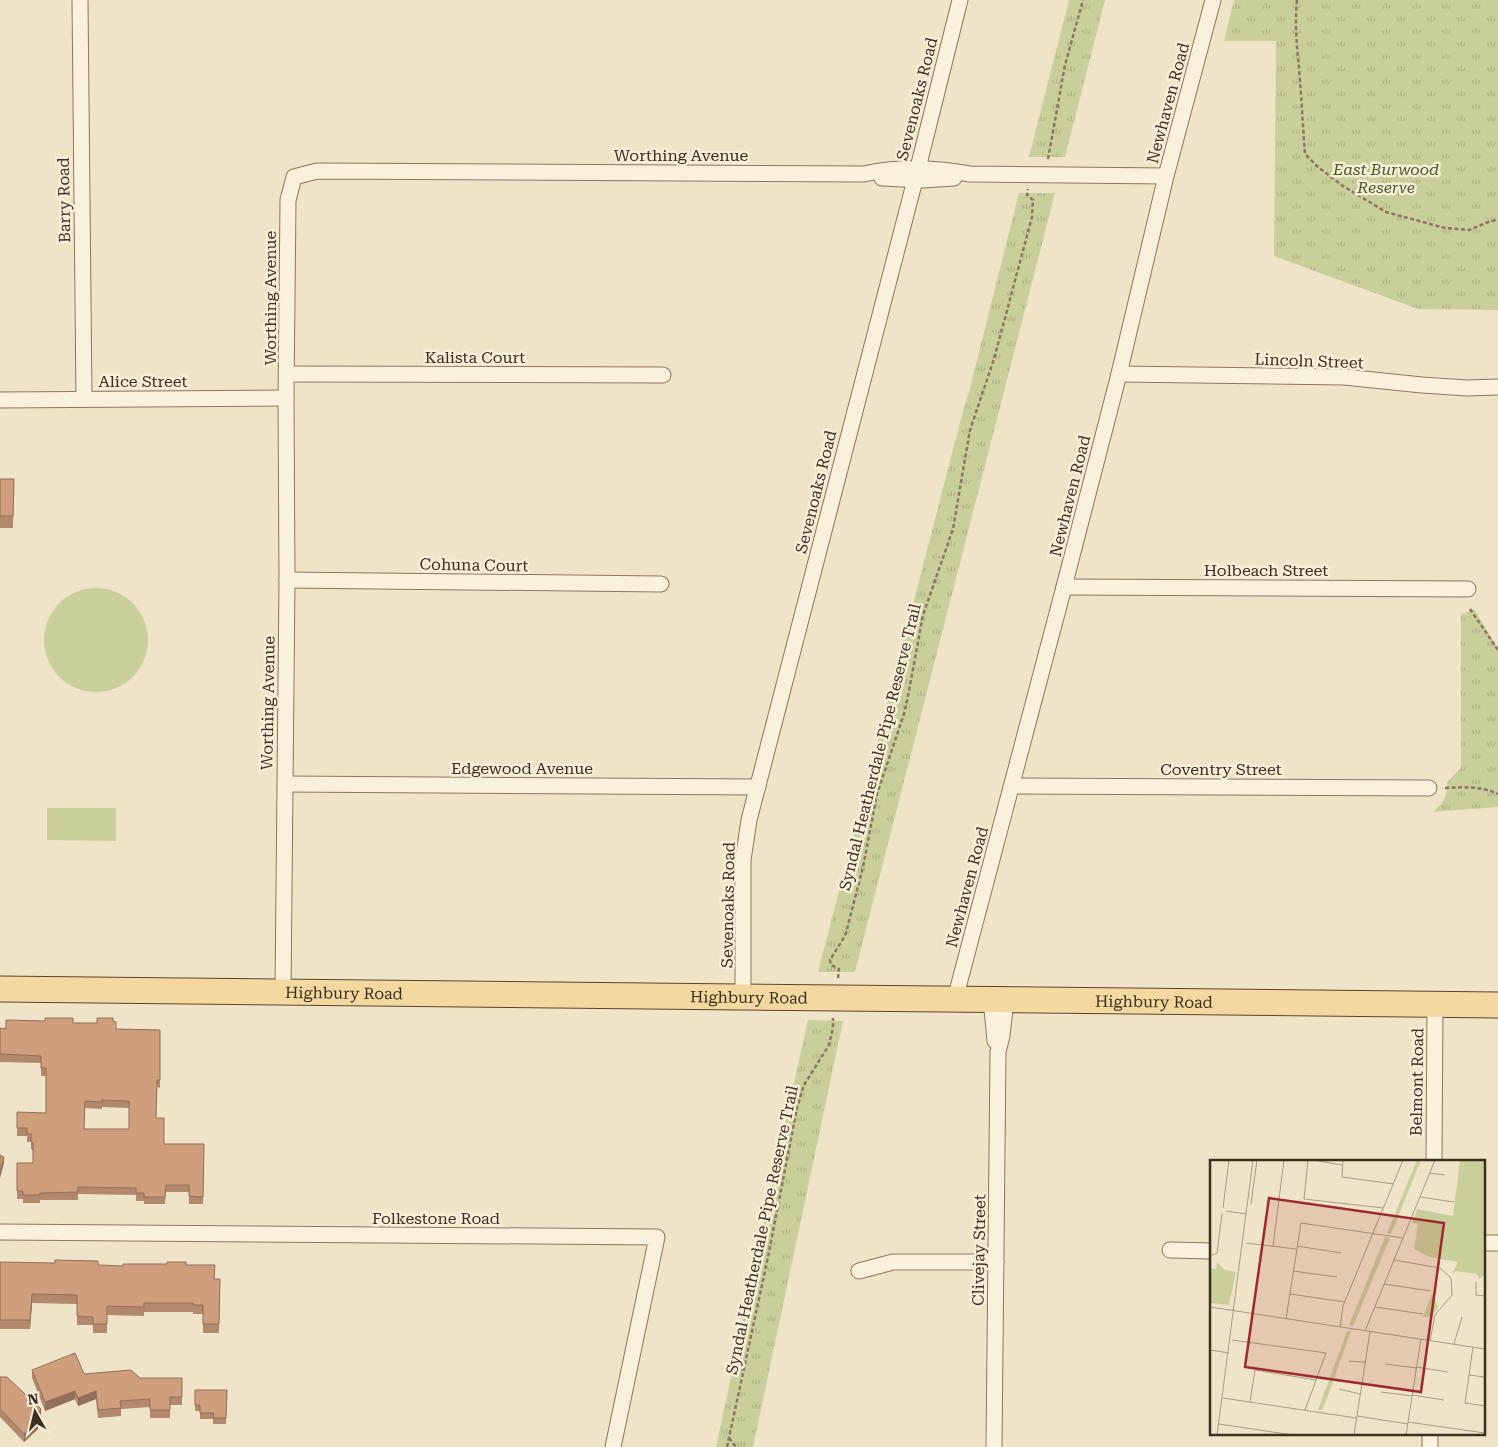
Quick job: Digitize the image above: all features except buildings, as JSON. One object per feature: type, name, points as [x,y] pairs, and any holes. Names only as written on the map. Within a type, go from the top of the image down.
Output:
[{"type":"main road","name":"Highbury Road","points":[[0,990],[1498,1005]]},
{"type":"street","name":"Barry Road","points":[[80,0],[84,399]]},
{"type":"street","name":"Sevenoaks Road","points":[[744,997],[743,860],[749,820],[960,0]]},
{"type":"street","name":"Newhaven Road","points":[[955,999],[1064,587],[1119,374],[1166,176],[1213,0]]},
{"type":"street","name":"Worthing Avenue","points":[[283,992],[288,200],[294,177],[317,170],[864,174],[884,178],[916,174],[1166,176]]},
{"type":"street","name":"Kalista Court","points":[[287,374],[663,375]]},
{"type":"street","name":"Lincoln Street","points":[[1119,374],[1344,377],[1422,386],[1498,388]]},
{"type":"street","name":"Alice Street","points":[[0,400],[286,398]]},
{"type":"street","name":"Cohuna Court","points":[[287,580],[661,584]]},
{"type":"street","name":"Holbeach Street","points":[[1064,587],[1468,589]]},
{"type":"street","name":"Edgewood Avenue","points":[[285,784],[758,787]]},
{"type":"street","name":"Coventry Street","points":[[1012,786],[1429,788]]},
{"type":"street","name":"Clivejay Street","points":[[994,1447],[998,1052],[994,1036],[998,999]]},
{"type":"street","name":"Belmont Road","points":[[1434,1160],[1435,1004]]},
{"type":"street","name":"Folkestone Road","points":[[0,1232],[657,1237],[613,1447]]},
{"type":"street","points":[[1170,1250],[1210,1251]]},
{"type":"street","points":[[859,1270],[893,1262],[996,1262]]},
{"type":"street","points":[[1430,1434],[1430,1447]]},
{"type":"path","points":[[1031,175],[1034,160],[1047,160],[1066,65],[1083,0]]},
{"type":"path","points":[[1297,0],[1295,19],[1296,48],[1305,154],[1318,167],[1343,186],[1386,212],[1445,228],[1469,230],[1498,220]]},
{"type":"path","name":"Syndal Heatherdale Pipe Reserve Trail","points":[[727,1447],[768,1257],[797,1108],[804,1085],[829,1045],[833,1028],[839,969],[831,966],[830,960],[846,933],[877,794],[904,714],[923,616],[953,529],[970,430],[994,359],[1032,217],[1033,200],[1027,195],[1031,175]]},
{"type":"path","points":[[1470,608],[1498,650]]},
{"type":"path","points":[[1445,788],[1473,787],[1498,794]]},
{"type":"path","points":[[729,1438],[736,1447]]},
{"type":"green space","points":[[1069,0],[1105,0],[1065,157],[1029,157]]},
{"type":"green space","name":"East Burwood Reserve","points":[[1234,0],[1498,0],[1498,310],[1418,309],[1274,256],[1276,41],[1224,41]]},
{"type":"green space","points":[[1019,193],[1055,193],[855,972],[818,972],[970,388]]},
{"type":"green space","points":[[96,588],[116,592],[133,603],[144,620],[148,640],[144,660],[133,677],[116,688],[96,692],[76,688],[59,677],[48,660],[44,640],[48,620],[59,603],[76,592]]},
{"type":"green space","points":[[1474,609],[1498,648],[1498,807],[1432,812],[1444,799],[1447,791],[1447,782],[1461,768],[1461,615]]},
{"type":"green space","points":[[47,808],[116,808],[116,841],[47,840]]},
{"type":"green space","points":[[808,1020],[843,1021],[753,1447],[716,1447],[790,1101]]}]
